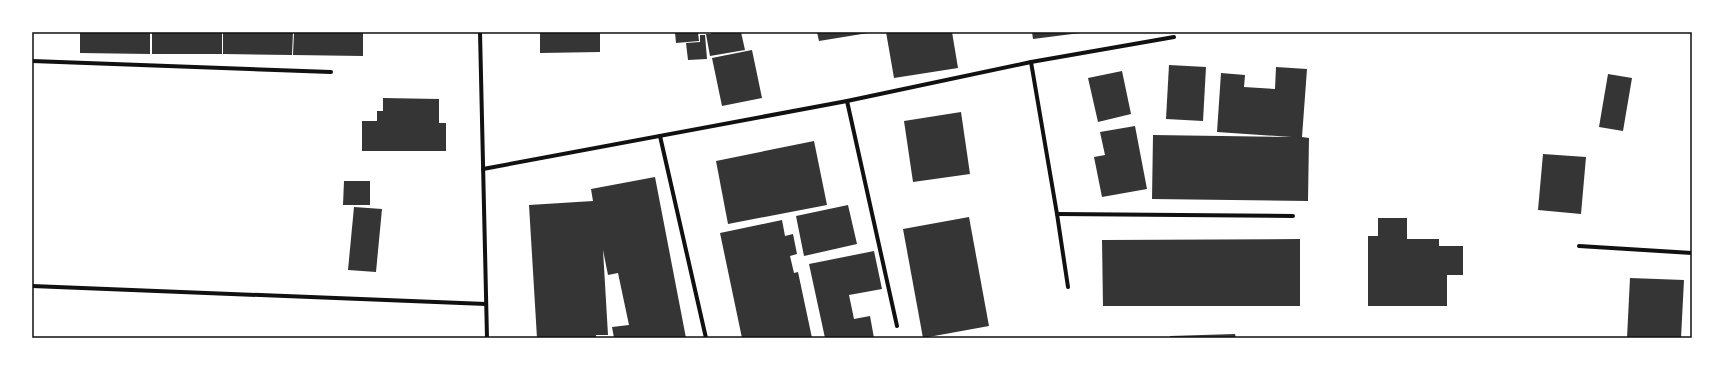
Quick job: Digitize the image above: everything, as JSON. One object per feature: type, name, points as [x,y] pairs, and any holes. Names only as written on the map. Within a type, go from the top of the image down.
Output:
[{"type":"street","points":[[480,32],[487,338]]},
{"type":"street","points":[[483,169],[847,100],[1031,62],[1174,37]]},
{"type":"street","points":[[32,62],[331,72]]},
{"type":"street","points":[[1031,62],[1068,287]]},
{"type":"street","points":[[847,100],[897,326]]},
{"type":"street","points":[[660,136],[706,338]]},
{"type":"street","points":[[1057,214],[1293,216]]},
{"type":"street","points":[[1579,246],[1692,253]]},
{"type":"street","points":[[32,286],[486,304]]},
{"type":"building","points":[[80,32],[150,32],[150,54],[80,53]]},
{"type":"building","points":[[152,32],[222,32],[222,54],[152,54]]},
{"type":"building","points":[[223,32],[293,32],[292,55],[223,54]]},
{"type":"building","points":[[294,32],[363,32],[363,56],[293,55]]},
{"type":"building","points":[[540,32],[600,32],[600,52],[540,53]]},
{"type":"building","points":[[675,32],[698,32],[699,41],[676,43]]},
{"type":"building","points":[[711,32],[741,32],[745,50],[710,56],[706,34],[711,34]]},
{"type":"building","points":[[817,32],[868,32],[868,33],[819,41]]},
{"type":"building","points":[[886,32],[952,32],[958,68],[894,78]]},
{"type":"building","points":[[1032,32],[1080,32],[1080,33],[1033,39]]},
{"type":"building","points":[[700,35],[705,35],[707,59],[688,60],[686,43],[700,42]]},
{"type":"building","points":[[752,50],[762,98],[722,106],[712,58]]},
{"type":"building","points":[[1169,65],[1206,67],[1203,121],[1166,119]]},
{"type":"building","points":[[1276,67],[1307,69],[1302,137],[1309,138],[1308,201],[1152,199],[1153,135],[1292,137],[1217,132],[1221,73],[1245,75],[1244,87],[1275,89]]},
{"type":"building","points":[[1122,71],[1131,114],[1098,122],[1088,78]]},
{"type":"building","points":[[1608,74],[1632,78],[1623,131],[1599,127]]},
{"type":"building","points":[[383,98],[439,99],[439,123],[446,123],[446,151],[362,151],[362,121],[377,121],[377,111],[383,111]]},
{"type":"building","points":[[961,112],[970,174],[913,182],[904,121]]},
{"type":"building","points":[[1135,126],[1147,189],[1102,197],[1094,157],[1105,155],[1100,132]]},
{"type":"building","points":[[814,141],[827,205],[728,224],[716,161]]},
{"type":"building","points":[[1543,154],[1586,157],[1581,214],[1538,210]]},
{"type":"building","points":[[655,177],[686,338],[614,338],[612,327],[629,325],[618,273],[608,275],[603,250],[608,335],[596,335],[596,338],[537,338],[529,205],[593,201],[591,189]]},
{"type":"building","points":[[344,181],[370,181],[370,205],[343,205]]},
{"type":"building","points":[[848,205],[857,244],[804,256],[796,216]]},
{"type":"building","points":[[354,207],[382,209],[376,272],[348,270]]},
{"type":"building","points":[[969,217],[989,326],[923,338],[903,229]]},
{"type":"building","points":[[1378,218],[1407,218],[1407,239],[1439,239],[1439,246],[1463,246],[1463,275],[1447,275],[1447,306],[1368,306],[1368,236],[1378,236]]},
{"type":"building","points":[[782,220],[785,236],[793,234],[797,254],[790,256],[794,273],[798,272],[812,338],[742,338],[720,233]]},
{"type":"building","points":[[1300,239],[1300,306],[1103,306],[1102,240]]},
{"type":"building","points":[[874,251],[882,289],[849,295],[854,319],[870,316],[874,338],[825,338],[809,264]]},
{"type":"building","points":[[1630,278],[1684,280],[1681,338],[1627,338]]},
{"type":"building","points":[[1235,334],[1236,338],[1170,338],[1170,336]]}]
